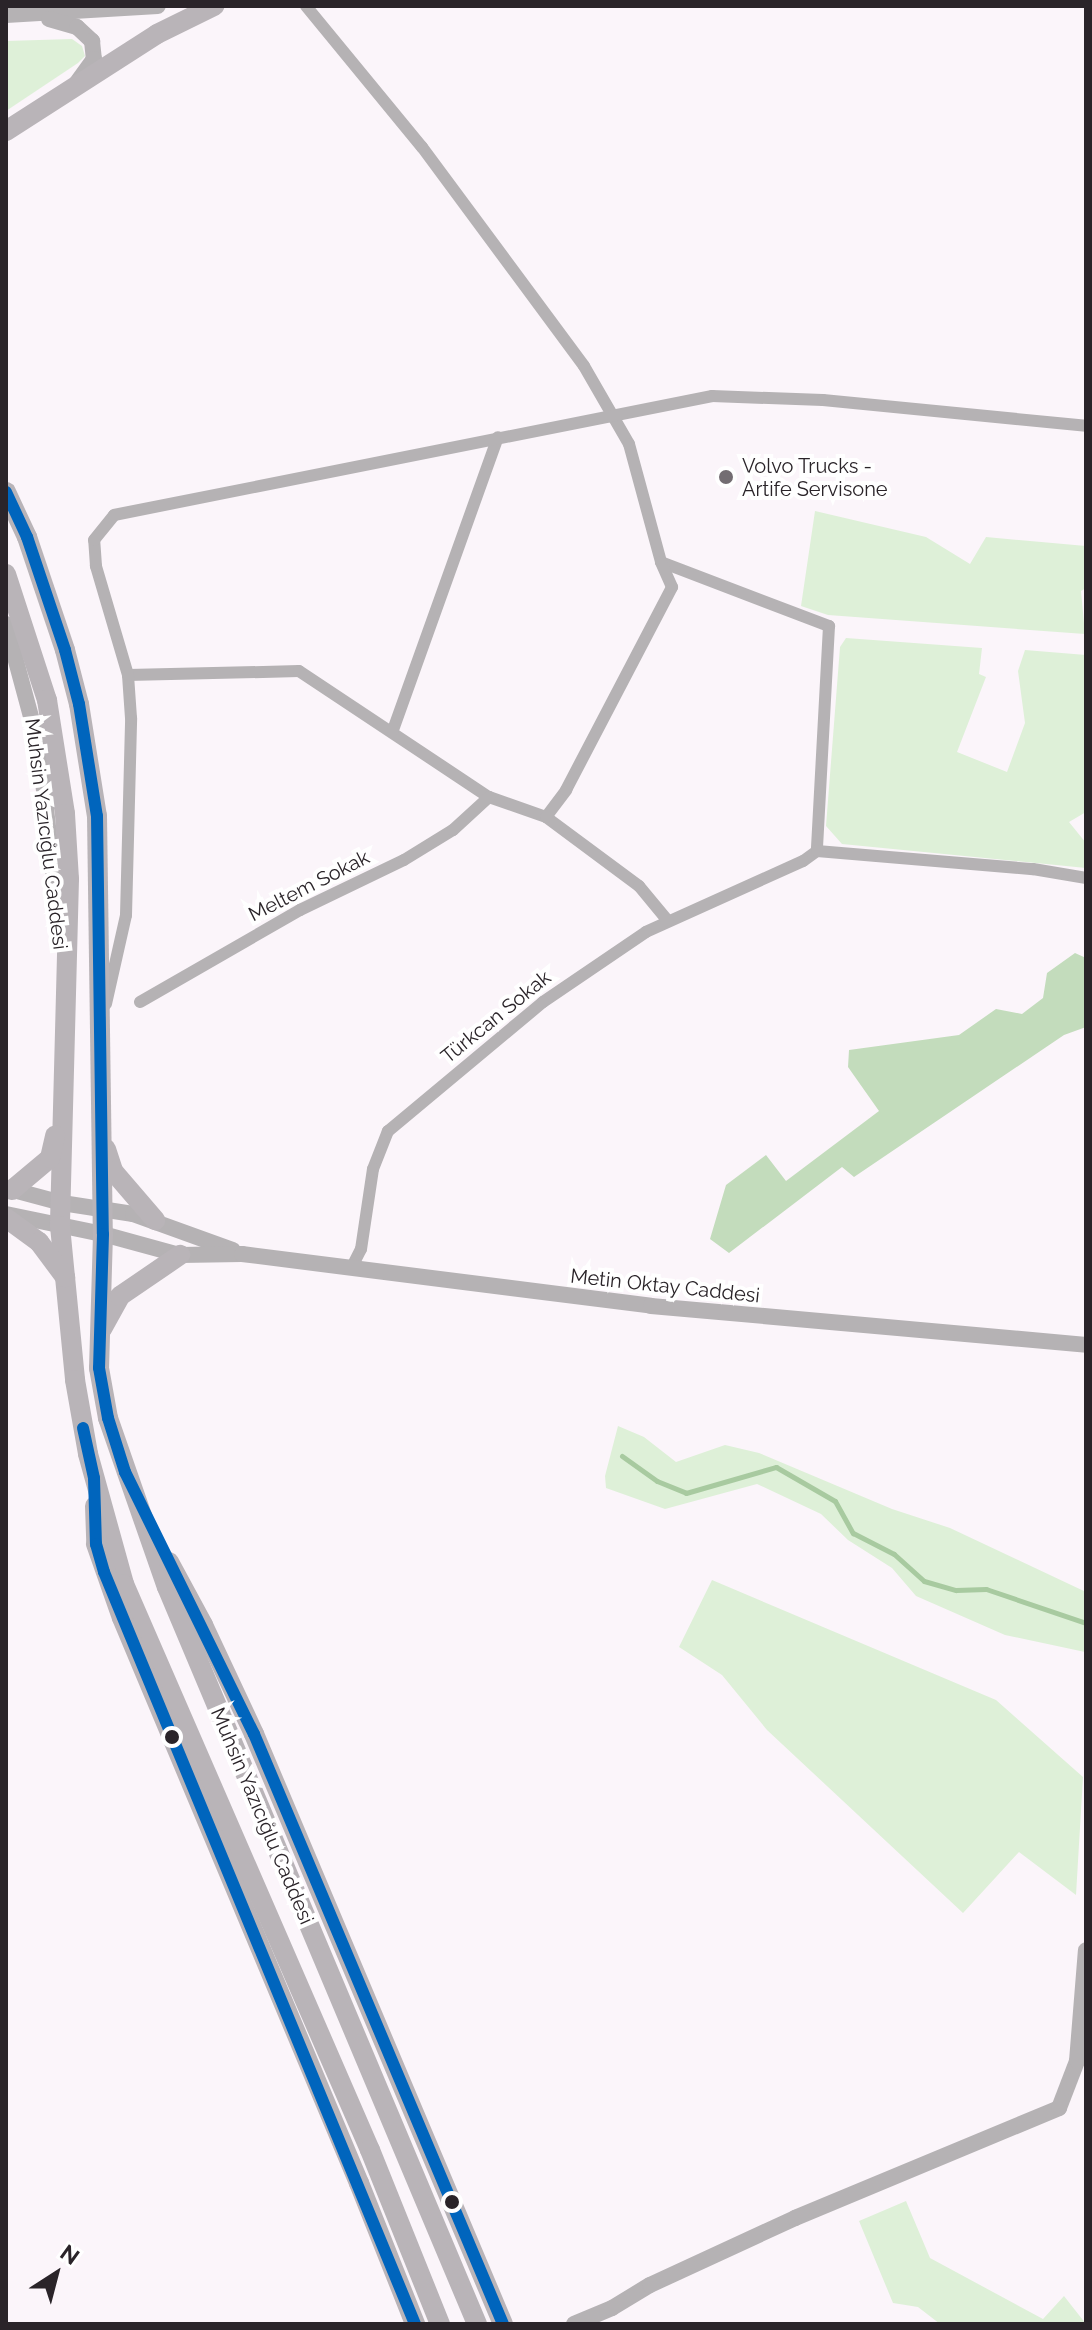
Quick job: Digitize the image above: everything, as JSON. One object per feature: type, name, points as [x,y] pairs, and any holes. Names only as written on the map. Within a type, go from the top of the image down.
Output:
[{"type":"main road","points":[[6,131],[157,34],[214,6]]},
{"type":"main road","name":"Muhsin Yazıcığlu Caddesi","points":[[6,492],[48,594],[79,704],[89,756],[101,874],[102,1381],[125,1472],[167,1587],[477,2324]]},
{"type":"main road","name":"Muhsin Yazıcığlu Caddesi","points":[[6,574],[47,700],[58,753],[69,879],[60,1226],[75,1380],[94,1478],[124,1584],[364,2136],[440,2324]]},
{"type":"main road","points":[[9,1189],[50,1158],[62,1105]]},
{"type":"main road","points":[[102,1139],[113,1171],[155,1220]]},
{"type":"main road","points":[[6,1216],[39,1242],[67,1279]]},
{"type":"main road","points":[[100,1332],[120,1296],[180,1255]]},
{"type":"main road","points":[[125,1472],[254,1734],[503,2324]]},
{"type":"main road","points":[[94,1478],[96,1544],[113,1595],[415,2324]]},
{"type":"street","points":[[13,14],[158,6]]},
{"type":"street","points":[[306,6],[432,160],[584,366],[629,444],[661,562],[672,587],[566,790],[546,817]]},
{"type":"street","points":[[13,14],[64,21],[77,27],[92,41],[94,59],[70,89]]},
{"type":"street","points":[[100,1031],[126,915],[131,718],[128,675],[96,566],[94,540],[114,515],[712,396],[823,400],[1086,426]]},
{"type":"street","points":[[393,730],[498,437]]},
{"type":"street","points":[[661,562],[829,626],[817,851],[1033,869],[1086,878]]},
{"type":"street","name":"Muhsin Yazıcığlu Caddesi","points":[[6,624],[39,746],[66,1000]]},
{"type":"street","points":[[128,675],[299,671],[393,730],[489,797],[546,817],[639,886],[668,921]]},
{"type":"street","name":"Meltem Sokak","points":[[140,1002],[300,910],[404,860],[453,830],[489,797]]},
{"type":"street","name":"Türkcan Sokak","points":[[351,1269],[361,1249],[373,1169],[388,1131],[543,1002],[646,932],[803,861],[817,851]]},
{"type":"street","name":"Metin Oktay Caddesi","points":[[9,1189],[62,1203],[155,1220],[242,1254]]},
{"type":"street","name":"Metin Oktay Caddesi","points":[[6,1216],[103,1234],[180,1255],[242,1254],[651,1306],[1086,1345]]},
{"type":"street","points":[[574,2324],[795,2218],[1059,2108],[1077,2061],[1086,1950]]},
{"type":"green space","points":[[72,39],[82,46],[85,56],[6,111],[6,41]]},
{"type":"green space","points":[[815,511],[926,537],[970,564],[986,537],[1086,546],[1086,588],[1081,591],[1085,634],[828,615],[801,606]]},
{"type":"green space","points":[[846,638],[982,648],[979,674],[986,677],[957,752],[1007,772],[1025,723],[1018,671],[1025,650],[1086,655],[1086,812],[1069,822],[1086,843],[1086,868],[842,844],[826,826],[840,647]]},
{"type":"green space","points":[[1075,953],[1086,958],[1086,1027],[1064,1035],[854,1177],[842,1167],[729,1253],[710,1239],[726,1185],[766,1155],[786,1181],[879,1111],[848,1067],[849,1050],[959,1035],[996,1009],[1022,1014],[1043,998],[1047,973]]},
{"type":"green space","points":[[618,1426],[644,1437],[676,1462],[725,1445],[759,1453],[892,1509],[950,1528],[1086,1592],[1085,1652],[1005,1635],[916,1596],[892,1568],[848,1540],[821,1514],[757,1484],[665,1509],[606,1488],[605,1476]]},
{"type":"green space","points":[[712,1580],[996,1700],[1083,1777],[1076,1895],[1019,1852],[963,1913],[767,1730],[722,1675],[679,1647]]},
{"type":"green space","points":[[906,2201],[930,2258],[1043,2319],[1064,2296],[1086,2324],[940,2324],[918,2307],[893,2303],[859,2221]]},
{"type":"waterway","points":[[622,1456],[657,1481],[686,1493],[776,1467],[835,1501],[853,1533],[894,1554],[924,1581],[956,1590],[986,1589],[1086,1623]]},
{"type":"transit line","points":[[6,492],[27,537],[65,650],[79,704],[97,816],[103,1234],[99,1368],[108,1418],[125,1472],[254,1734],[503,2324]]},
{"type":"transit line","points":[[83,1428],[94,1478],[96,1544],[104,1572],[415,2324]]},
{"type":"place","name":"Volvo Trucks - Artife Servisone","points":[[726,477]]}]
